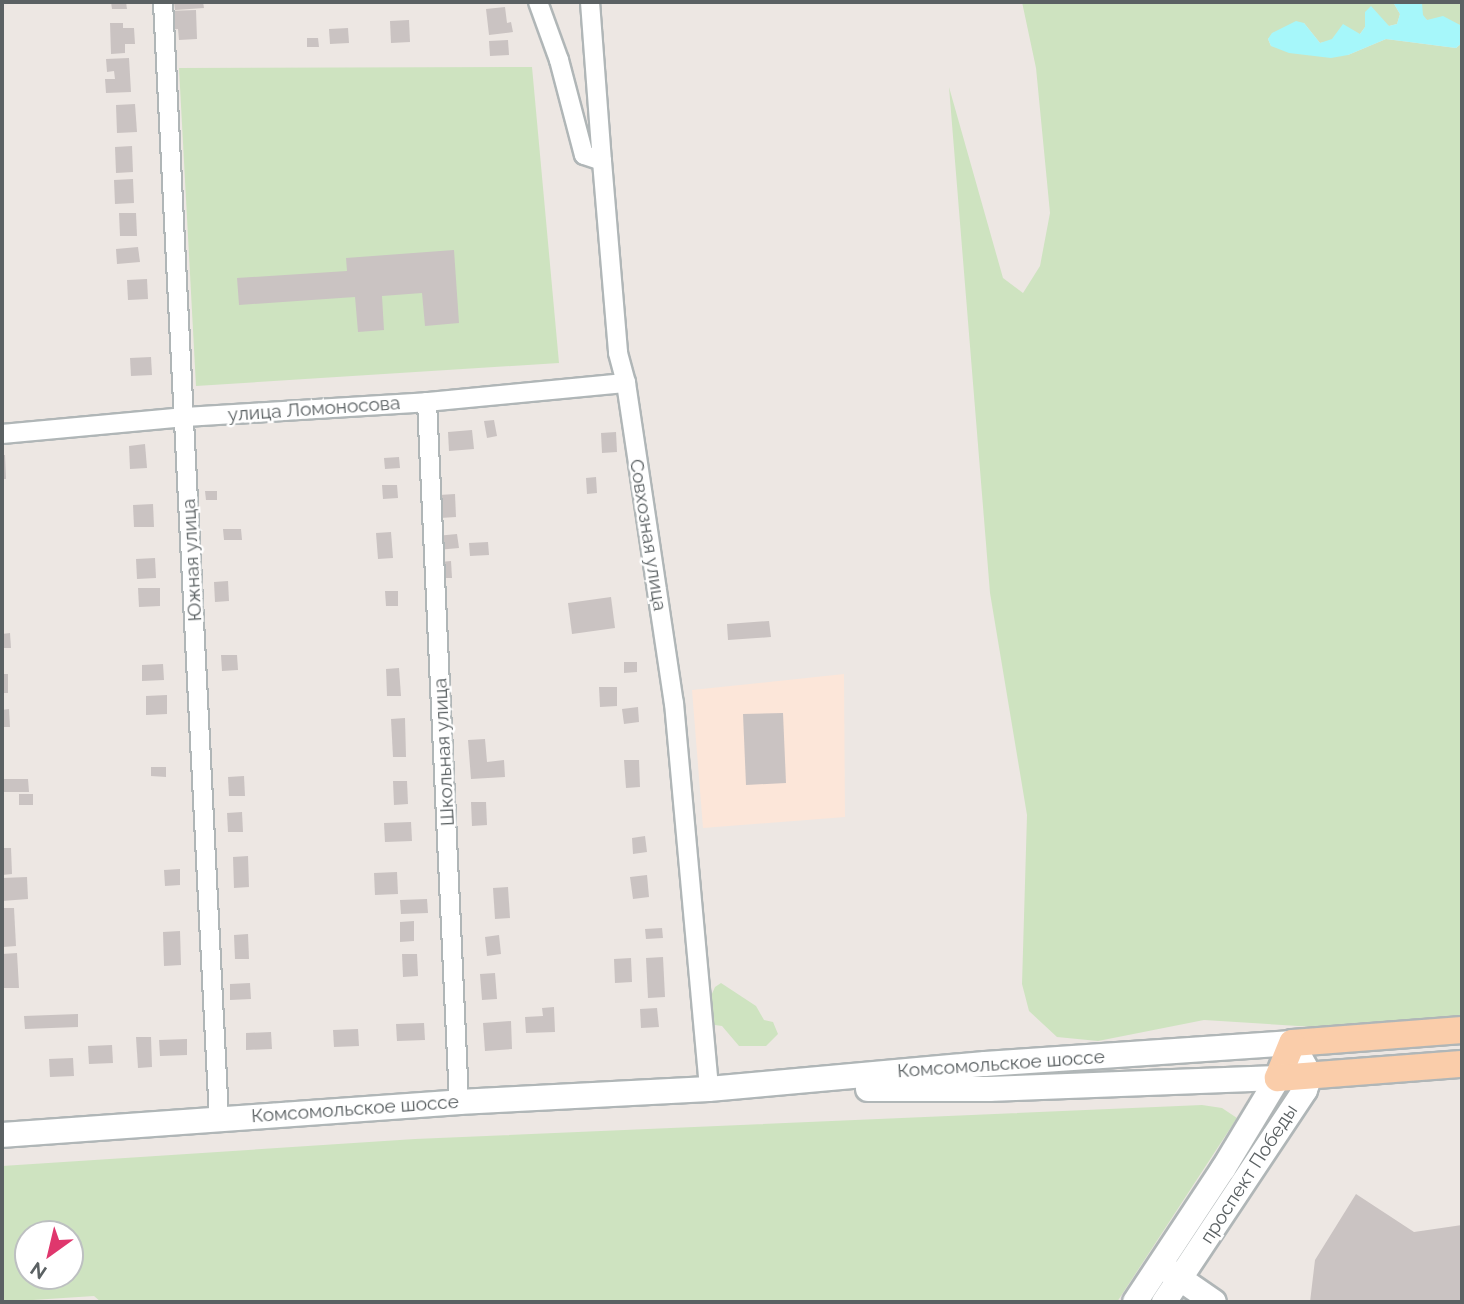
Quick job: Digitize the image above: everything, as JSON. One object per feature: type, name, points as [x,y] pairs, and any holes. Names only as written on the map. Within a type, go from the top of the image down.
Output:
[{"type":"main road","name":"Комсомольское шоссе","points":[[2,1135],[459,1102],[709,1089],[985,1064],[1462,1030]]},
{"type":"main road","points":[[1293,1043],[1310,1076]]},
{"type":"main road","points":[[1278,1078],[1293,1043]]},
{"type":"main road","points":[[985,1064],[989,1089]]},
{"type":"main road","name":"Комсомольское шоссе","points":[[709,1089],[989,1089],[1278,1078],[1462,1064]]},
{"type":"main road","name":"проспект Победы","points":[[1135,1302],[1170,1272],[1299,1100],[1310,1076]]},
{"type":"main road","name":"проспект Победы","points":[[1164,1302],[1170,1272],[1223,1169],[1278,1078]]},
{"type":"main road","points":[[1170,1272],[1214,1302]]},
{"type":"street","name":"Южная улица","points":[[163,2],[219,1118]]},
{"type":"street","points":[[538,2],[559,60],[584,155],[602,161]]},
{"type":"street","name":"Совхозная улица","points":[[590,2],[618,353],[625,383],[674,703],[709,1089]]},
{"type":"street","name":"улица Ломоносова","points":[[2,434],[184,417],[427,402],[625,383]]},
{"type":"street","name":"Школьная улица","points":[[427,402],[459,1102]]},
{"type":"shaded area","points":[[844,674],[845,817],[703,828],[692,690]]},
{"type":"green space","points":[[1022,2],[1393,2],[1400,14],[1397,24],[1389,26],[1365,12],[1365,27],[1360,34],[1320,43],[1304,23],[1273,33],[1268,39],[1271,46],[1348,55],[1386,39],[1456,48],[1462,43],[1462,1021],[1412,1033],[1204,1020],[1098,1041],[1057,1037],[1029,1011],[1022,984],[1027,815],[990,593],[949,87],[1003,278],[1023,293],[1040,266],[1050,213],[1036,68]]},
{"type":"green space","points":[[1402,2],[1462,2],[1462,26],[1427,20]]},
{"type":"green space","points":[[532,67],[559,363],[196,386],[179,68]]},
{"type":"green space","points":[[721,983],[756,1006],[764,1020],[773,1022],[778,1034],[766,1046],[739,1046],[722,1026],[715,1025],[708,1019],[711,996],[715,987]]},
{"type":"green space","points":[[1202,1105],[1222,1108],[1237,1118],[1117,1302],[101,1302],[94,1296],[2,1302],[2,1166],[415,1139]]},
{"type":"water","points":[[1393,2],[1422,3],[1423,15],[1427,20],[1443,16],[1462,26],[1462,43],[1456,48],[1386,39],[1348,55],[1331,58],[1289,53],[1271,46],[1268,39],[1272,33],[1296,21],[1304,23],[1320,43],[1332,39],[1343,24],[1360,34],[1365,27],[1365,12],[1371,6],[1389,26],[1397,24],[1400,14]]},
{"type":"building","points":[[111,2],[126,2],[127,9],[112,9]]},
{"type":"building","points":[[174,2],[203,2],[204,8],[175,10]]},
{"type":"building","points":[[505,7],[507,23],[511,22],[513,32],[489,35],[486,9]]},
{"type":"building","points":[[196,10],[197,39],[179,40],[178,29],[169,30],[168,11]]},
{"type":"building","points":[[409,20],[410,42],[391,43],[390,21]]},
{"type":"building","points":[[110,23],[123,23],[123,28],[134,28],[135,44],[125,44],[125,53],[111,54]]},
{"type":"building","points":[[348,28],[349,43],[330,44],[329,29]]},
{"type":"building","points":[[307,38],[318,38],[319,47],[307,47]]},
{"type":"building","points":[[508,40],[509,55],[490,56],[489,41]]},
{"type":"building","points":[[129,58],[131,92],[106,93],[105,79],[115,79],[114,71],[107,72],[106,59]]},
{"type":"building","points":[[135,104],[137,132],[117,133],[116,105]]},
{"type":"building","points":[[132,146],[133,172],[116,173],[115,147]]},
{"type":"building","points":[[133,179],[134,203],[115,204],[114,180]]},
{"type":"building","points":[[119,213],[136,213],[137,236],[120,236]]},
{"type":"building","points":[[138,247],[140,262],[117,264],[116,249]]},
{"type":"building","points":[[454,250],[459,323],[425,326],[422,293],[382,296],[384,330],[358,332],[355,297],[239,305],[237,278],[347,271],[346,258]]},
{"type":"building","points":[[147,279],[148,299],[128,300],[127,280]]},
{"type":"building","points":[[151,357],[152,375],[131,376],[130,358]]},
{"type":"building","points":[[494,420],[497,436],[487,438],[484,421]]},
{"type":"building","points":[[472,430],[474,449],[449,451],[448,432]]},
{"type":"building","points":[[616,432],[617,452],[602,453],[601,433]]},
{"type":"building","points":[[145,444],[147,468],[130,469],[129,446]]},
{"type":"building","points":[[2,455],[5,455],[6,479],[2,479]]},
{"type":"building","points":[[399,457],[400,468],[385,469],[384,458]]},
{"type":"building","points":[[596,477],[597,493],[587,494],[586,478]]},
{"type":"building","points":[[382,485],[397,485],[398,498],[383,499]]},
{"type":"building","points":[[205,491],[217,491],[217,500],[206,500]]},
{"type":"building","points":[[455,494],[456,517],[440,518],[439,495]]},
{"type":"building","points":[[153,504],[154,527],[134,527],[133,505]]},
{"type":"building","points":[[223,529],[241,529],[242,540],[224,540]]},
{"type":"building","points":[[391,532],[393,558],[378,559],[376,533]]},
{"type":"building","points":[[457,534],[459,548],[437,550],[436,536]]},
{"type":"building","points":[[488,542],[489,555],[470,556],[469,543]]},
{"type":"building","points":[[155,558],[156,578],[137,579],[136,559]]},
{"type":"building","points":[[451,561],[452,578],[441,578],[440,562]]},
{"type":"building","points":[[228,581],[229,601],[215,602],[214,582]]},
{"type":"building","points":[[138,588],[160,588],[160,606],[139,607]]},
{"type":"building","points":[[385,591],[398,591],[398,606],[386,606]]},
{"type":"building","points":[[611,597],[615,628],[572,634],[568,603]]},
{"type":"building","points":[[769,621],[771,637],[728,640],[727,624]]},
{"type":"building","points":[[10,633],[11,648],[2,648],[2,634]]},
{"type":"building","points":[[221,655],[237,655],[238,670],[222,671]]},
{"type":"building","points":[[624,662],[637,662],[637,672],[624,673]]},
{"type":"building","points":[[163,664],[164,680],[142,681],[142,665]]},
{"type":"building","points":[[399,668],[401,696],[387,696],[386,669]]},
{"type":"building","points":[[2,674],[8,674],[8,693],[2,693]]},
{"type":"building","points":[[599,687],[617,687],[617,706],[600,707]]},
{"type":"building","points":[[167,695],[167,714],[146,715],[146,696]]},
{"type":"building","points":[[638,707],[639,722],[624,724],[622,709]]},
{"type":"building","points":[[9,709],[10,727],[2,727],[2,710]]},
{"type":"building","points":[[783,713],[786,783],[746,785],[743,714]]},
{"type":"building","points":[[405,718],[406,757],[393,757],[391,719]]},
{"type":"building","points":[[485,739],[487,762],[504,760],[505,777],[471,779],[468,740]]},
{"type":"building","points":[[624,760],[639,760],[640,787],[626,788]]},
{"type":"building","points":[[151,767],[166,767],[166,777],[151,776]]},
{"type":"building","points":[[244,776],[245,796],[229,796],[228,777]]},
{"type":"building","points":[[2,779],[28,779],[29,792],[2,792]]},
{"type":"building","points":[[393,781],[407,781],[408,804],[394,805]]},
{"type":"building","points":[[19,794],[33,794],[33,805],[19,805]]},
{"type":"building","points":[[471,802],[486,802],[487,825],[472,826]]},
{"type":"building","points":[[242,812],[243,832],[228,832],[227,813]]},
{"type":"building","points":[[411,822],[412,841],[385,842],[384,823]]},
{"type":"building","points":[[645,836],[647,852],[633,854],[632,838]]},
{"type":"building","points":[[2,848],[11,848],[12,874],[2,875]]},
{"type":"building","points":[[248,856],[249,887],[234,888],[233,857]]},
{"type":"building","points":[[180,869],[180,885],[165,886],[164,870]]},
{"type":"building","points":[[397,872],[398,894],[375,895],[374,873]]},
{"type":"building","points":[[647,875],[649,897],[633,899],[630,877]]},
{"type":"building","points":[[27,877],[28,899],[2,901],[2,878]]},
{"type":"building","points":[[508,887],[510,918],[495,919],[493,888]]},
{"type":"building","points":[[427,899],[428,913],[401,914],[400,900]]},
{"type":"building","points":[[2,908],[14,908],[16,946],[3,947]]},
{"type":"building","points":[[414,921],[414,941],[400,942],[400,922]]},
{"type":"building","points":[[662,928],[663,938],[646,939],[645,929]]},
{"type":"building","points":[[180,931],[181,965],[164,966],[163,932]]},
{"type":"building","points":[[248,934],[249,959],[235,959],[234,935]]},
{"type":"building","points":[[499,935],[501,954],[487,956],[485,937]]},
{"type":"building","points":[[17,953],[19,988],[3,988],[2,954]]},
{"type":"building","points":[[402,954],[417,954],[418,976],[403,977]]},
{"type":"building","points":[[663,957],[665,997],[648,998],[646,958]]},
{"type":"building","points":[[631,958],[632,982],[615,983],[614,959]]},
{"type":"building","points":[[495,973],[497,999],[482,1000],[480,974]]},
{"type":"building","points":[[250,983],[251,999],[230,1000],[230,984]]},
{"type":"building","points":[[554,1007],[555,1032],[526,1033],[525,1017],[543,1016],[542,1008]]},
{"type":"building","points":[[657,1008],[659,1027],[641,1028],[640,1009]]},
{"type":"building","points":[[78,1014],[78,1027],[25,1029],[24,1016]]},
{"type":"building","points":[[511,1021],[512,1049],[485,1051],[483,1023]]},
{"type":"building","points":[[424,1023],[425,1040],[397,1041],[396,1024]]},
{"type":"building","points":[[358,1029],[359,1046],[334,1047],[333,1030]]},
{"type":"building","points":[[271,1032],[272,1049],[246,1050],[246,1033]]},
{"type":"building","points":[[136,1037],[151,1037],[152,1067],[138,1068]]},
{"type":"building","points":[[187,1039],[187,1055],[160,1056],[159,1040]]},
{"type":"building","points":[[112,1045],[113,1063],[89,1064],[88,1046]]},
{"type":"building","points":[[73,1058],[74,1076],[50,1077],[49,1059]]},
{"type":"building","points":[[1356,1194],[1414,1232],[1462,1225],[1462,1302],[1310,1302],[1315,1260]]}]
